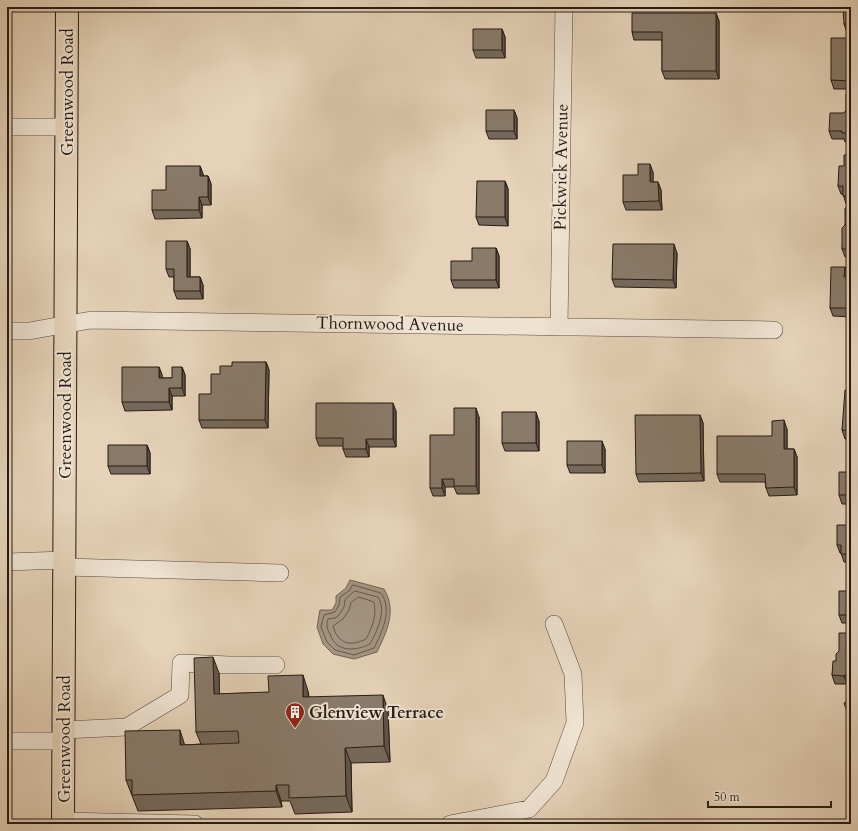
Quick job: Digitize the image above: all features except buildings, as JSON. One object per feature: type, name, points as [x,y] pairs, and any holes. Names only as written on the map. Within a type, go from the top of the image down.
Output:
[{"type":"main road","name":"Greenwood Road","points":[[63,822],[67,7]]},
{"type":"street","name":"Pickwick Avenue","points":[[559,327],[564,7]]},
{"type":"street","points":[[7,127],[67,127]]},
{"type":"street","name":"Thornwood Avenue","points":[[7,331],[29,331],[91,320],[774,330]]},
{"type":"street","points":[[7,562],[64,563],[134,569],[280,573]]},
{"type":"street","points":[[450,824],[529,809],[554,781],[575,723],[573,674],[554,624]]},
{"type":"street","points":[[7,741],[127,727],[180,695],[181,663],[276,665]]},
{"type":"street","points":[[63,822],[195,824]]},
{"type":"water","points":[[350,580],[384,589],[390,605],[387,629],[377,652],[354,659],[333,654],[323,644],[317,627],[320,610],[332,610],[336,603],[336,596],[346,588]]},
{"type":"place","name":"Glenview Terrace","points":[[295,729]]}]
